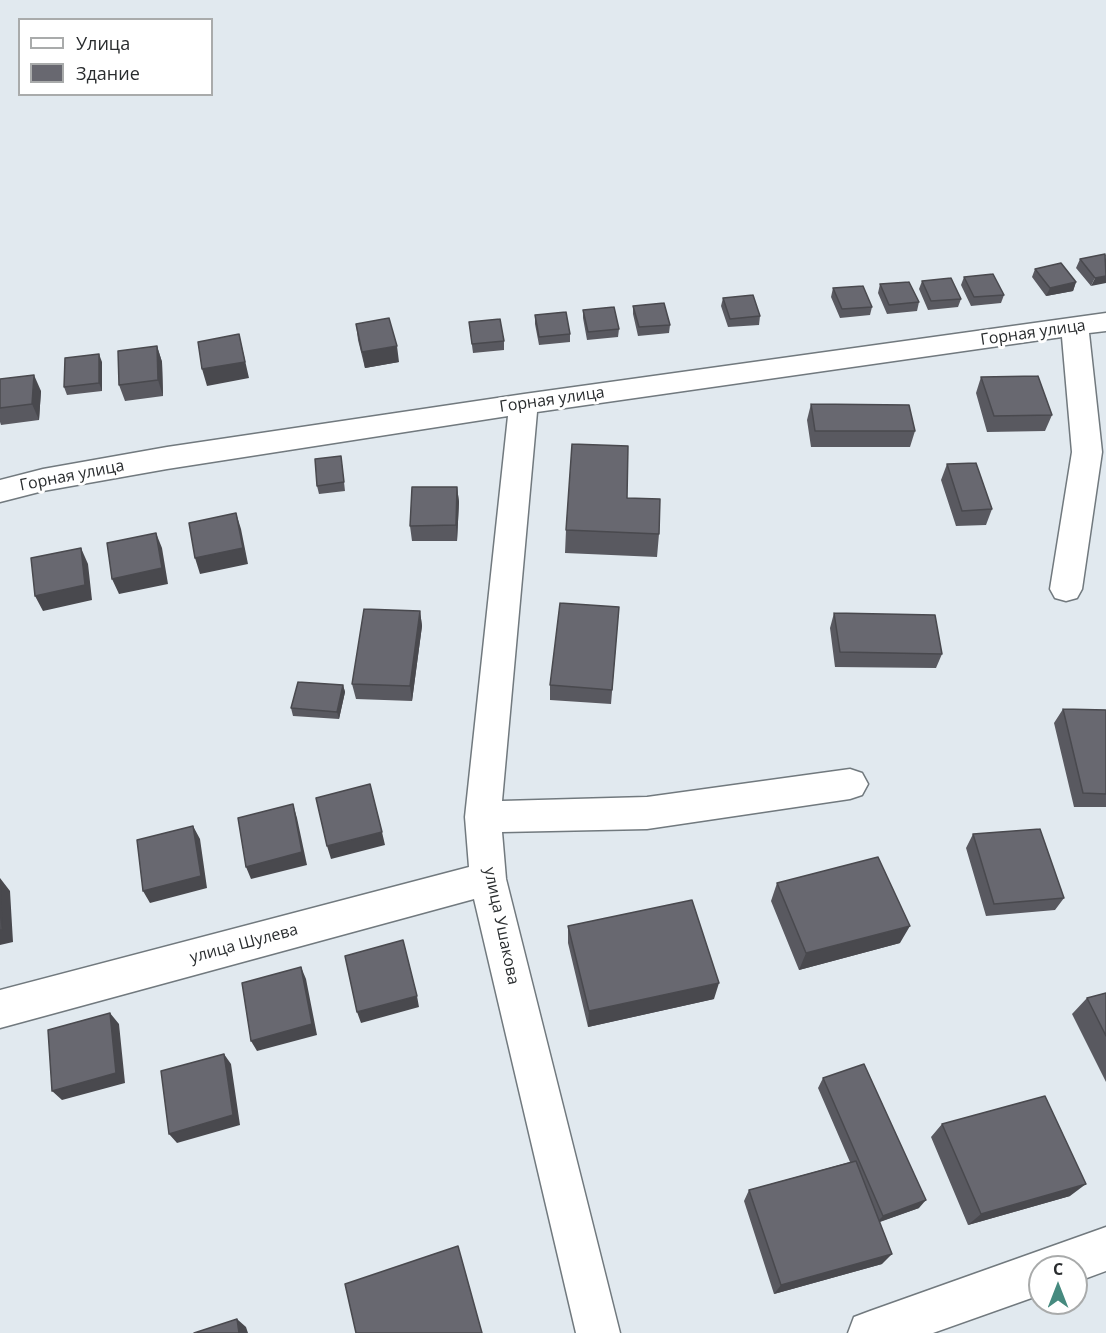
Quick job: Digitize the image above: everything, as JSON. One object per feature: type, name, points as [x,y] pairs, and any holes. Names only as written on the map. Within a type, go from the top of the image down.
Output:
[{"type":"street","name":"Горная улица","points":[[0,491],[43,480],[167,458],[524,404],[1106,322]]},
{"type":"street","points":[[1066,589],[1087,452],[1075,327]]},
{"type":"street","name":"улица Ушакова","points":[[524,404],[483,817],[488,879],[598,1333]]},
{"type":"street","points":[[483,817],[647,813],[850,784]]},
{"type":"street","name":"улица Шулева","points":[[0,1009],[488,879]]},
{"type":"street","points":[[1088,1255],[1106,1249]]},
{"type":"street","points":[[870,1333],[1028,1277]]},
{"type":"building","points":[[1105,254],[1106,276],[1095,278],[1080,259]]},
{"type":"building","points":[[1061,263],[1076,282],[1050,288],[1035,269]]},
{"type":"building","points":[[993,274],[1004,295],[974,297],[964,277]]},
{"type":"building","points":[[951,278],[961,299],[931,301],[922,281]]},
{"type":"building","points":[[909,282],[919,302],[889,305],[880,284]]},
{"type":"building","points":[[863,286],[872,307],[842,309],[833,288]]},
{"type":"building","points":[[753,295],[760,316],[730,319],[723,298]]},
{"type":"building","points":[[664,303],[670,325],[639,327],[633,306]]},
{"type":"building","points":[[614,307],[619,329],[588,332],[583,310]]},
{"type":"building","points":[[566,312],[570,334],[539,337],[535,315]]},
{"type":"building","points":[[389,318],[397,346],[362,352],[356,324]]},
{"type":"building","points":[[500,319],[504,341],[472,344],[469,322]]},
{"type":"building","points":[[239,334],[245,362],[202,369],[198,342]]},
{"type":"building","points":[[157,346],[158,380],[119,385],[118,351]]},
{"type":"building","points":[[99,354],[99,383],[64,387],[65,358]]},
{"type":"building","points":[[34,375],[32,404],[0,408],[0,379]]},
{"type":"building","points":[[1038,376],[1052,415],[994,416],[981,377]]},
{"type":"building","points":[[811,404],[909,405],[915,431],[815,431]]},
{"type":"building","points":[[572,444],[628,446],[627,498],[660,499],[659,534],[566,530]]},
{"type":"building","points":[[341,456],[344,482],[317,486],[315,459]]},
{"type":"building","points":[[976,463],[992,509],[962,511],[947,464]]},
{"type":"building","points":[[412,487],[457,487],[456,525],[410,526]]},
{"type":"building","points":[[236,513],[243,548],[195,558],[189,523]]},
{"type":"building","points":[[156,533],[162,568],[112,579],[107,543]]},
{"type":"building","points":[[81,548],[85,585],[35,596],[31,558]]},
{"type":"building","points":[[560,603],[619,607],[612,690],[550,685]]},
{"type":"building","points":[[364,609],[420,611],[410,686],[352,684]]},
{"type":"building","points":[[834,613],[935,615],[942,654],[840,652]]},
{"type":"building","points":[[298,682],[343,685],[337,712],[291,708]]},
{"type":"building","points":[[1063,709],[1106,710],[1106,794],[1083,793]]},
{"type":"building","points":[[370,784],[382,832],[327,846],[316,798]]},
{"type":"building","points":[[293,804],[302,852],[246,867],[238,818]]},
{"type":"building","points":[[193,826],[201,876],[143,891],[137,840]]},
{"type":"building","points":[[1040,829],[1064,898],[994,904],[973,834]]},
{"type":"building","points":[[878,857],[910,926],[806,953],[777,883]]},
{"type":"building","points":[[0,880],[2,930],[0,930]]},
{"type":"building","points":[[692,900],[719,983],[589,1011],[568,926]]},
{"type":"building","points":[[403,940],[417,996],[357,1012],[345,956]]},
{"type":"building","points":[[301,967],[312,1024],[251,1041],[242,983]]},
{"type":"building","points":[[1106,993],[1106,1036],[1087,998]]},
{"type":"building","points":[[110,1013],[116,1073],[52,1091],[48,1030]]},
{"type":"building","points":[[224,1054],[233,1115],[169,1134],[161,1071]]},
{"type":"building","points":[[864,1064],[926,1200],[883,1216],[823,1078]]},
{"type":"building","points":[[1045,1096],[1086,1184],[981,1214],[942,1124]]},
{"type":"building","points":[[856,1161],[892,1254],[781,1285],[749,1190]]},
{"type":"building","points":[[458,1246],[482,1333],[356,1333],[345,1284]]},
{"type":"building","points":[[237,1319],[239,1333],[194,1333]]}]
